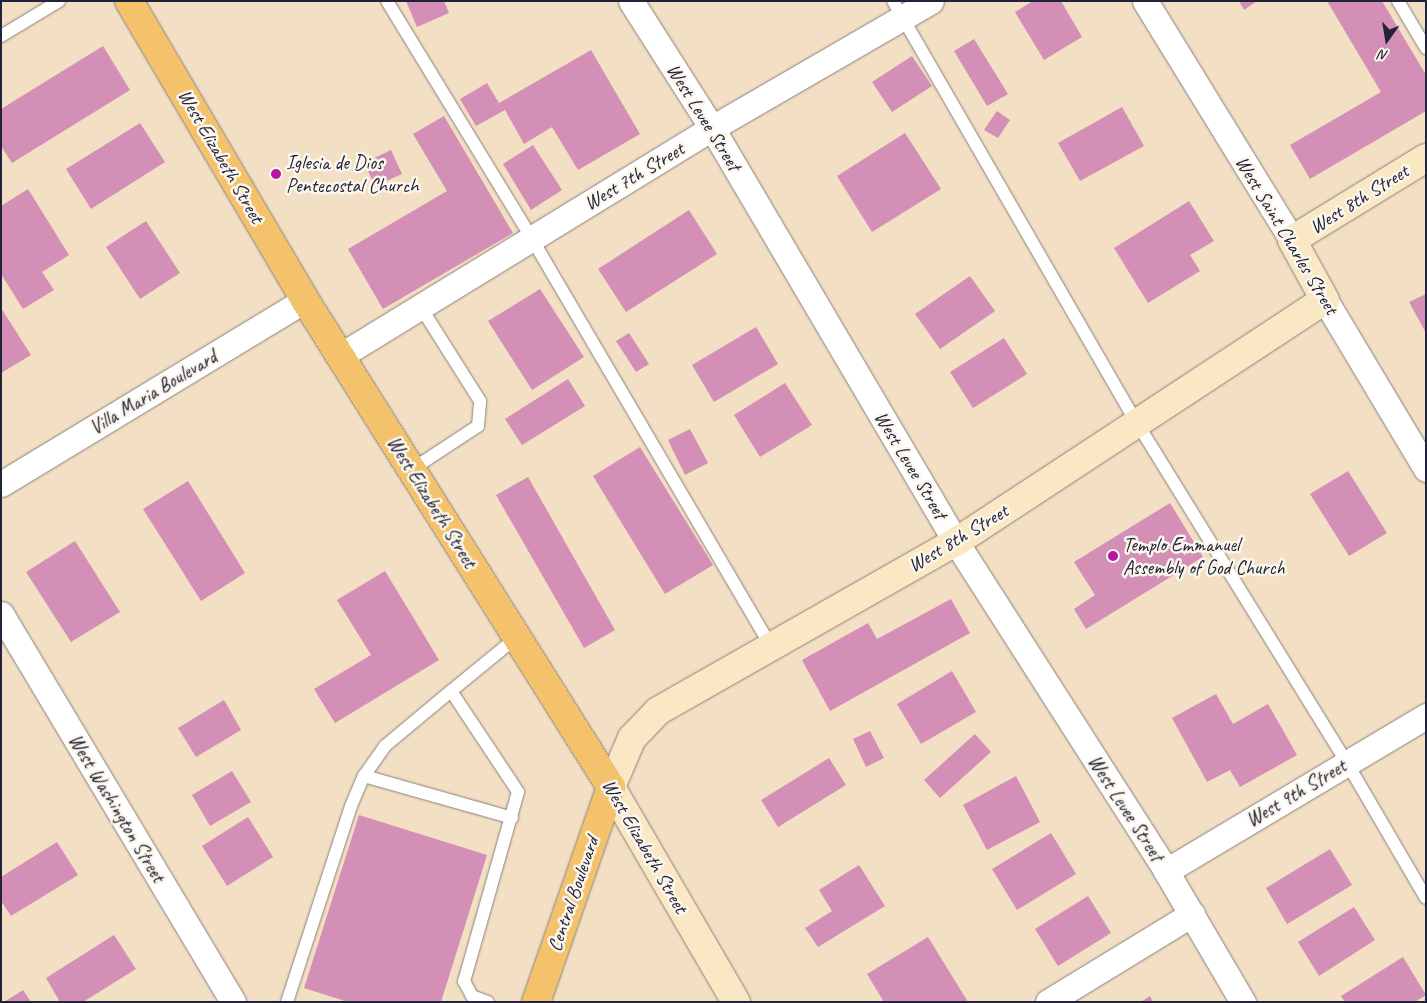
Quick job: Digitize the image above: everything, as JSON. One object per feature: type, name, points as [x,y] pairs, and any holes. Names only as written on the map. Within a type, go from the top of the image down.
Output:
[{"type":"main road","name":"West Elizabeth Street","points":[[129,1],[305,300],[611,787]]},
{"type":"main road","name":"Central Boulevard","points":[[536,1002],[611,787]]},
{"type":"street","name":"West Levee Street","points":[[631,1],[712,128],[956,542],[1166,870],[1243,1002]]},
{"type":"street","name":"West 7th Street","points":[[340,356],[712,128],[898,9],[931,1]]},
{"type":"street","name":"West Saint Charles Street","points":[[1145,1],[1292,240],[1426,470]]},
{"type":"street","name":"West 8th Street","points":[[1292,240],[1426,158]]},
{"type":"street","name":"Villa Maria Boulevard","points":[[1,484],[305,300]]},
{"type":"street","name":"West 8th Street","points":[[611,787],[632,738],[658,711],[956,542],[1326,300]]},
{"type":"street","name":"West Washington Street","points":[[1,614],[233,1002]]},
{"type":"street","name":"West 9th Street","points":[[1166,870],[1426,716]]},
{"type":"street","name":"West Elizabeth Street","points":[[611,787],[736,1002]]},
{"type":"street","points":[[1048,1002],[1192,914]]},
{"type":"lane","points":[[1,36],[59,1]]},
{"type":"lane","points":[[387,1],[532,239],[771,647]]},
{"type":"lane","points":[[1398,1],[1426,48]]},
{"type":"lane","points":[[898,9],[1138,423],[1347,762],[1426,898]]},
{"type":"lane","points":[[411,470],[478,426],[480,402],[420,306]]},
{"type":"lane","points":[[287,1002],[351,806],[364,776],[386,746],[517,637]]},
{"type":"lane","points":[[452,691],[518,792],[464,981],[472,996],[488,1002]]},
{"type":"lane","points":[[364,776],[512,818]]},
{"type":"building","points":[[406,1],[444,1],[449,13],[417,27]]},
{"type":"building","points":[[1033,1],[1061,1],[1082,37],[1044,60],[1015,12]]},
{"type":"building","points":[[1239,1],[1257,1],[1244,10]]},
{"type":"building","points":[[1327,1],[1382,1],[1426,75],[1426,111],[1310,179],[1290,145],[1381,92]]},
{"type":"building","points":[[974,39],[1008,94],[987,106],[954,51]]},
{"type":"building","points":[[103,46],[130,90],[12,163],[1,146],[1,109]]},
{"type":"building","points":[[591,50],[640,134],[578,170],[552,127],[524,144],[505,110],[476,126],[460,99],[487,83],[499,103]]},
{"type":"building","points":[[912,56],[932,86],[892,112],[872,82]]},
{"type":"building","points":[[1122,107],[1144,146],[1080,181],[1058,143]]},
{"type":"building","points":[[997,111],[1010,120],[998,138],[984,130]]},
{"type":"building","points":[[444,116],[513,233],[383,309],[348,249],[447,191],[413,134]]},
{"type":"building","points":[[140,123],[165,162],[91,209],[66,169]]},
{"type":"building","points":[[905,133],[941,189],[872,232],[837,176]]},
{"type":"building","points":[[533,145],[562,190],[531,210],[503,164]]},
{"type":"building","points":[[391,150],[402,174],[375,186],[364,163]]},
{"type":"building","points":[[28,189],[69,255],[42,272],[54,290],[23,309],[1,274],[1,206]]},
{"type":"building","points":[[1189,201],[1214,241],[1190,255],[1200,271],[1148,303],[1114,248]]},
{"type":"building","points":[[689,210],[717,254],[626,312],[598,269]]},
{"type":"building","points":[[146,221],[180,273],[140,299],[106,247]]},
{"type":"building","points":[[970,276],[995,311],[940,349],[915,314]]},
{"type":"building","points":[[540,289],[584,357],[532,390],[488,321]]},
{"type":"building","points":[[1426,294],[1426,333],[1409,302]]},
{"type":"building","points":[[1,308],[31,355],[1,373]]},
{"type":"building","points":[[756,327],[778,364],[714,402],[692,365]]},
{"type":"building","points":[[629,333],[649,364],[636,372],[616,341]]},
{"type":"building","points":[[1004,338],[1027,374],[973,408],[950,372]]},
{"type":"building","points":[[568,379],[585,406],[522,445],[505,419]]},
{"type":"building","points":[[785,383],[812,425],[760,457],[734,415]]},
{"type":"building","points":[[690,429],[708,463],[685,475],[668,440]]},
{"type":"building","points":[[640,447],[713,565],[665,594],[593,476]]},
{"type":"building","points":[[1348,471],[1387,533],[1349,556],[1310,494]]},
{"type":"building","points":[[528,477],[615,630],[584,648],[496,495]]},
{"type":"building","points":[[188,481],[245,573],[201,601],[143,509]]},
{"type":"building","points":[[1170,503],[1203,557],[1086,629],[1074,609],[1095,595],[1074,562]]},
{"type":"building","points":[[75,541],[120,612],[71,642],[26,572]]},
{"type":"building","points":[[385,571],[439,660],[335,723],[314,689],[371,655],[337,600]]},
{"type":"building","points":[[951,599],[970,633],[830,711],[802,660],[868,623],[877,639]]},
{"type":"building","points":[[952,671],[976,712],[921,744],[897,704]]},
{"type":"building","points":[[1216,694],[1233,724],[1268,704],[1297,755],[1240,787],[1230,770],[1207,782],[1172,718]]},
{"type":"building","points":[[224,700],[241,730],[196,757],[178,728]]},
{"type":"building","points":[[870,731],[884,758],[866,767],[853,739]]},
{"type":"building","points":[[975,734],[991,752],[940,798],[924,780]]},
{"type":"building","points":[[829,758],[846,785],[778,827],[761,800]]},
{"type":"building","points":[[232,771],[251,802],[210,826],[192,795]]},
{"type":"building","points":[[1016,776],[1040,822],[987,850],[963,805]]},
{"type":"building","points":[[359,815],[487,855],[441,1002],[348,1002],[304,988]]},
{"type":"building","points":[[248,817],[273,857],[227,886],[202,846]]},
{"type":"building","points":[[1051,833],[1076,874],[1017,910],[992,869]]},
{"type":"building","points":[[57,842],[78,875],[11,916],[1,901],[1,877]]},
{"type":"building","points":[[1330,849],[1352,885],[1287,924],[1266,888]]},
{"type":"building","points":[[859,865],[885,906],[818,947],[805,928],[832,911],[819,890]]},
{"type":"building","points":[[1088,896],[1111,933],[1058,966],[1035,929]]},
{"type":"building","points":[[1354,907],[1375,940],[1319,976],[1298,942]]},
{"type":"building","points":[[114,935],[136,969],[83,1002],[60,1002],[46,978]]},
{"type":"building","points":[[928,937],[968,1002],[884,1002],[867,974]]},
{"type":"building","points":[[1403,957],[1426,995],[1415,1002],[1345,1002],[1341,996]]},
{"type":"building","points":[[23,990],[31,1002],[4,1002]]},
{"type":"building","points":[[1150,996],[1153,1002],[1141,1002]]},
{"type":"place","name":"Iglesia de Dios Pentecostal Church","points":[[276,174]]},
{"type":"place","name":"Templo Emmanuel Assembly of God Church","points":[[1113,556]]}]
